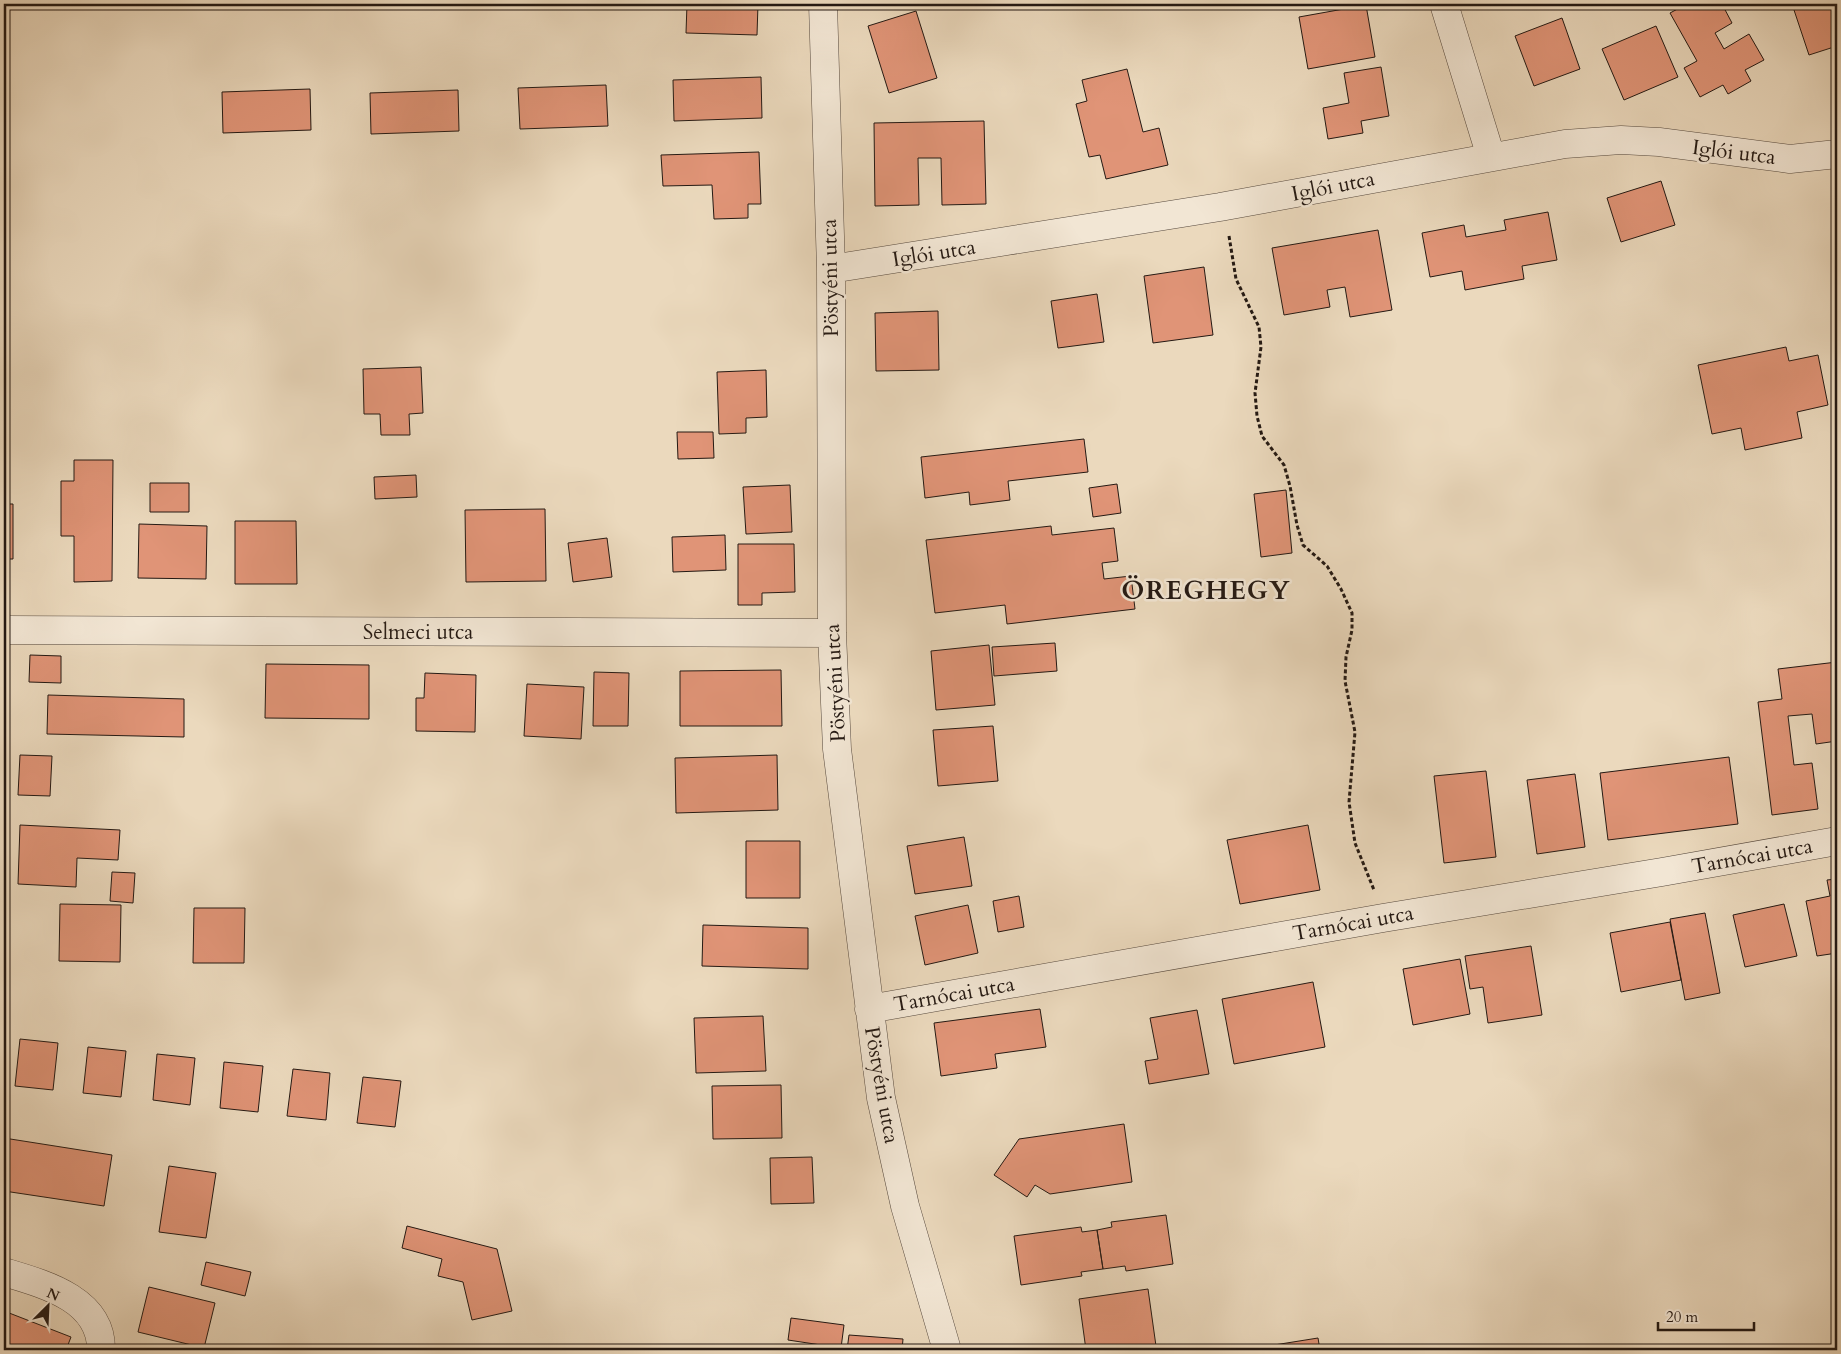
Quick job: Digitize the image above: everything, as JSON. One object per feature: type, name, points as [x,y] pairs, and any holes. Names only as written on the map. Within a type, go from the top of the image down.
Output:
[{"type":"street","name":"Pöstyéni utca","points":[[823,4],[831,269],[832,632],[837,749],[881,1098],[905,1206],[947,1350]]},
{"type":"street","points":[[1444,4],[1491,156]]},
{"type":"street","name":"Iglói utca","points":[[831,269],[1220,207],[1565,144],[1621,140],[1659,142],[1790,159],[1837,154]]},
{"type":"street","name":"Selmeci utca","points":[[4,636],[832,632]]},
{"type":"street","name":"Tarnócai utca","points":[[869,1009],[1383,918],[1837,841]]},
{"type":"street","points":[[4,1272],[41,1283],[68,1296],[91,1315],[101,1337],[101,1350]]},
{"type":"path","points":[[1220,207],[1228,231],[1236,279],[1259,327],[1261,347],[1255,393],[1257,416],[1262,436],[1284,465],[1303,545],[1327,566],[1342,589],[1352,613],[1352,630],[1346,657],[1345,681],[1355,732],[1349,802],[1355,843],[1383,918]]},
{"type":"building","points":[[687,4],[758,4],[757,35],[686,33]]},
{"type":"building","points":[[1687,4],[1722,4],[1732,23],[1715,33],[1724,49],[1749,34],[1764,60],[1745,70],[1751,81],[1728,94],[1723,85],[1700,97],[1684,68],[1697,61],[1670,13]]},
{"type":"building","points":[[1792,4],[1837,4],[1837,46],[1809,55]]},
{"type":"building","points":[[1366,5],[1375,57],[1308,69],[1299,17]]},
{"type":"building","points":[[916,11],[937,78],[889,93],[868,26]]},
{"type":"building","points":[[1562,18],[1580,69],[1534,86],[1515,36]]},
{"type":"building","points":[[1656,26],[1678,77],[1624,100],[1602,49]]},
{"type":"building","points":[[1381,67],[1389,116],[1361,121],[1363,133],[1328,139],[1323,108],[1349,103],[1344,73]]},
{"type":"building","points":[[1127,69],[1143,132],[1159,128],[1168,165],[1106,179],[1100,155],[1089,157],[1076,104],[1087,101],[1082,80]]},
{"type":"building","points":[[761,77],[762,118],[674,121],[673,80]]},
{"type":"building","points":[[606,85],[608,126],[520,129],[518,88]]},
{"type":"building","points":[[310,89],[311,130],[223,133],[222,92]]},
{"type":"building","points":[[458,90],[459,131],[371,134],[370,93]]},
{"type":"building","points":[[984,121],[986,204],[942,205],[941,158],[918,158],[919,205],[875,206],[874,123]]},
{"type":"building","points":[[759,152],[761,204],[748,204],[748,218],[714,219],[712,185],[663,186],[661,155]]},
{"type":"building","points":[[1661,181],[1675,225],[1621,242],[1607,198]]},
{"type":"building","points":[[1548,212],[1557,260],[1522,266],[1524,279],[1465,290],[1462,271],[1430,277],[1422,233],[1464,225],[1466,237],[1506,230],[1504,220]]},
{"type":"building","points":[[1378,230],[1392,310],[1350,317],[1345,287],[1327,290],[1330,307],[1284,315],[1272,248]]},
{"type":"building","points":[[1204,267],[1213,335],[1153,343],[1144,276]]},
{"type":"building","points":[[1097,294],[1104,342],[1058,348],[1051,301]]},
{"type":"building","points":[[938,311],[939,370],[876,371],[875,313]]},
{"type":"building","points":[[1786,347],[1789,361],[1818,355],[1828,405],[1797,412],[1802,438],[1745,450],[1741,428],[1712,434],[1698,365]]},
{"type":"building","points":[[421,367],[423,413],[409,414],[410,435],[381,435],[380,414],[364,414],[363,369]]},
{"type":"building","points":[[766,370],[767,417],[746,418],[746,433],[719,434],[717,372]]},
{"type":"building","points":[[677,432],[713,432],[714,458],[678,459]]},
{"type":"building","points":[[1084,439],[1088,472],[1008,481],[1010,500],[970,505],[969,492],[925,498],[921,457]]},
{"type":"building","points":[[74,460],[113,460],[112,581],[74,582],[74,536],[61,536],[61,481],[74,481]]},
{"type":"building","points":[[416,475],[417,497],[375,499],[374,477]]},
{"type":"building","points":[[150,483],[189,483],[189,512],[150,512]]},
{"type":"building","points":[[1117,484],[1121,513],[1093,517],[1089,488]]},
{"type":"building","points":[[790,485],[792,532],[746,534],[743,487]]},
{"type":"building","points":[[1286,490],[1292,553],[1261,557],[1254,494]]},
{"type":"building","points":[[4,504],[13,504],[13,559],[4,559]]},
{"type":"building","points":[[545,509],[546,581],[466,582],[465,510]]},
{"type":"building","points":[[235,521],[296,521],[297,584],[235,584]]},
{"type":"building","points":[[139,524],[207,526],[206,579],[138,578]]},
{"type":"building","points":[[1051,526],[1052,535],[1114,528],[1118,561],[1102,563],[1104,579],[1131,576],[1135,609],[1007,624],[1005,605],[935,613],[926,540]]},
{"type":"building","points":[[725,535],[726,570],[673,572],[672,537]]},
{"type":"building","points":[[607,538],[612,577],[573,582],[568,543]]},
{"type":"building","points":[[738,544],[794,544],[795,592],[762,593],[762,605],[738,605]]},
{"type":"building","points":[[1055,643],[1057,671],[994,676],[992,647]]},
{"type":"building","points":[[989,645],[995,705],[936,710],[931,651]]},
{"type":"building","points":[[30,655],[61,656],[61,683],[29,682]]},
{"type":"building","points":[[1837,662],[1837,741],[1816,744],[1812,714],[1788,716],[1794,765],[1812,763],[1818,809],[1772,815],[1758,702],[1782,699],[1778,669]]},
{"type":"building","points":[[266,664],[369,665],[369,719],[265,718]]},
{"type":"building","points":[[781,670],[782,726],[680,726],[680,671]]},
{"type":"building","points":[[594,672],[629,673],[628,726],[593,726]]},
{"type":"building","points":[[425,673],[476,675],[475,732],[416,731],[416,698],[424,698]]},
{"type":"building","points":[[527,684],[584,687],[581,739],[524,736]]},
{"type":"building","points":[[48,695],[184,699],[184,737],[47,734]]},
{"type":"building","points":[[993,726],[998,781],[938,786],[933,730]]},
{"type":"building","points":[[20,755],[52,756],[50,796],[18,795]]},
{"type":"building","points":[[777,755],[778,810],[676,813],[675,758]]},
{"type":"building","points":[[1729,757],[1738,824],[1608,840],[1600,773]]},
{"type":"building","points":[[1486,771],[1496,857],[1444,863],[1434,776]]},
{"type":"building","points":[[1575,774],[1585,847],[1537,854],[1527,780]]},
{"type":"building","points":[[20,825],[120,830],[118,860],[77,858],[76,887],[18,884]]},
{"type":"building","points":[[1308,825],[1320,890],[1240,904],[1227,840]]},
{"type":"building","points":[[964,837],[972,886],[915,894],[907,846]]},
{"type":"building","points":[[746,841],[800,841],[800,898],[746,898]]},
{"type":"building","points":[[112,872],[135,873],[133,903],[110,901]]},
{"type":"building","points":[[1837,879],[1837,953],[1817,956],[1806,901],[1830,896],[1827,880]]},
{"type":"building","points":[[1019,896],[1024,927],[998,932],[993,901]]},
{"type":"building","points":[[60,904],[121,905],[120,962],[59,961]]},
{"type":"building","points":[[1784,904],[1797,956],[1745,967],[1733,915]]},
{"type":"building","points":[[968,905],[978,953],[925,965],[915,916]]},
{"type":"building","points":[[194,908],[245,908],[244,963],[193,963]]},
{"type":"building","points":[[1705,913],[1720,993],[1685,1000],[1670,919]]},
{"type":"building","points":[[1670,922],[1681,980],[1621,992],[1610,933]]},
{"type":"building","points":[[703,925],[808,928],[808,969],[702,966]]},
{"type":"building","points":[[1531,946],[1542,1015],[1488,1023],[1483,987],[1470,989],[1465,956]]},
{"type":"building","points":[[1460,959],[1470,1014],[1413,1025],[1403,969]]},
{"type":"building","points":[[1313,982],[1325,1047],[1234,1064],[1222,999]]},
{"type":"building","points":[[1040,1009],[1046,1047],[995,1054],[997,1068],[941,1076],[934,1023]]},
{"type":"building","points":[[1197,1010],[1209,1074],[1149,1084],[1145,1061],[1158,1059],[1150,1018]]},
{"type":"building","points":[[763,1016],[766,1071],[696,1073],[694,1018]]},
{"type":"building","points":[[20,1039],[58,1043],[53,1090],[15,1086]]},
{"type":"building","points":[[88,1047],[126,1051],[121,1097],[83,1093]]},
{"type":"building","points":[[157,1054],[195,1058],[190,1105],[153,1100]]},
{"type":"building","points":[[224,1062],[263,1066],[258,1112],[220,1108]]},
{"type":"building","points":[[293,1069],[330,1073],[326,1120],[287,1116]]},
{"type":"building","points":[[363,1077],[401,1081],[395,1127],[357,1123]]},
{"type":"building","points":[[781,1085],[782,1138],[713,1139],[712,1086]]},
{"type":"building","points":[[1124,1124],[1132,1182],[1050,1194],[1035,1185],[1027,1197],[994,1175],[1019,1139]]},
{"type":"building","points":[[4,1138],[112,1155],[104,1206],[4,1191]]},
{"type":"building","points":[[812,1157],[814,1203],[771,1204],[770,1158]]},
{"type":"building","points":[[169,1166],[216,1173],[206,1238],[159,1232]]},
{"type":"building","points":[[1166,1215],[1173,1264],[1126,1271],[1125,1266],[1103,1269],[1097,1230],[1112,1227],[1111,1222]]},
{"type":"building","points":[[407,1226],[497,1249],[512,1311],[472,1320],[463,1282],[438,1276],[442,1259],[402,1248]]},
{"type":"building","points":[[1081,1227],[1082,1232],[1097,1230],[1103,1269],[1081,1272],[1082,1276],[1021,1285],[1014,1236]]},
{"type":"building","points":[[206,1262],[251,1272],[245,1296],[201,1285]]},
{"type":"building","points":[[149,1287],[215,1303],[204,1348],[138,1332]]},
{"type":"building","points":[[1148,1289],[1156,1346],[1122,1350],[1086,1350],[1079,1299]]},
{"type":"building","points":[[4,1311],[71,1337],[66,1350],[4,1350]]},
{"type":"building","points":[[791,1318],[844,1325],[841,1348],[788,1340]]},
{"type":"building","points":[[849,1335],[903,1339],[902,1350],[847,1350]]},
{"type":"building","points":[[1318,1338],[1320,1350],[1269,1350],[1268,1346]]},
{"type":"district","name":"ÖREGHEGY","points":[[1206,590]]}]
